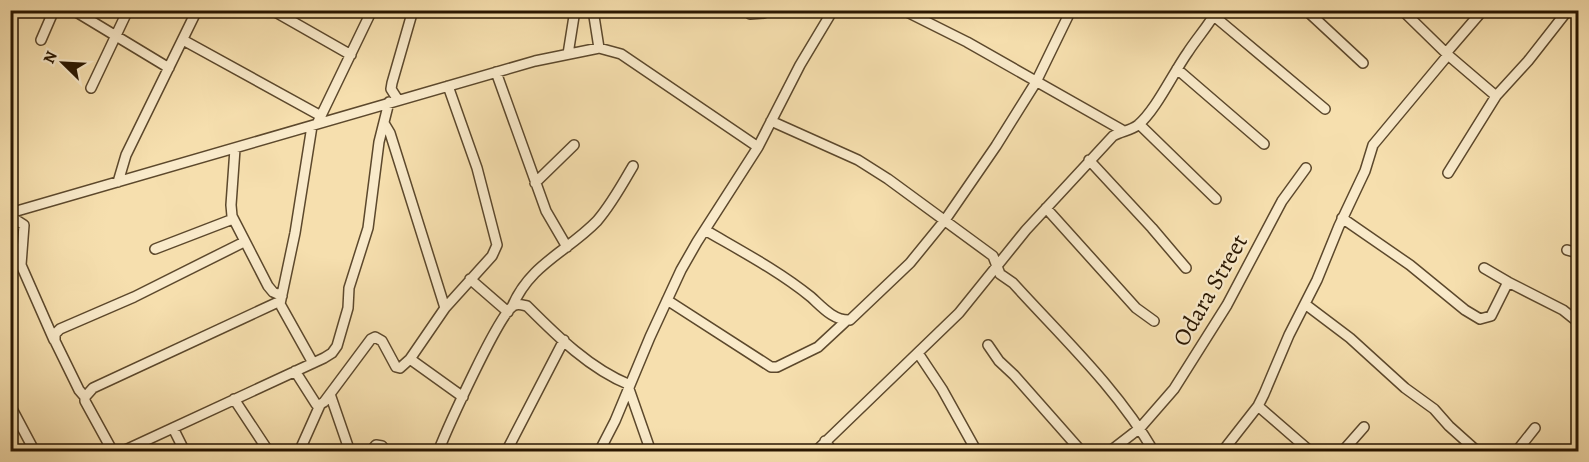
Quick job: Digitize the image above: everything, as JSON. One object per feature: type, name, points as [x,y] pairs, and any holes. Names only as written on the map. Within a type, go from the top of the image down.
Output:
[{"type":"street","points":[[41,40],[54,10]]},
{"type":"street","points":[[73,10],[169,68]]},
{"type":"street","points":[[91,88],[128,10]]},
{"type":"street","points":[[118,182],[120,168],[197,10]]},
{"type":"street","points":[[272,10],[351,55]]},
{"type":"street","points":[[85,397],[93,388],[281,300],[317,122],[372,10]]},
{"type":"street","points":[[121,452],[313,363],[332,352],[340,338],[348,308],[349,288],[368,228],[379,142],[384,123],[394,101],[391,90],[392,82],[413,10]]},
{"type":"street","points":[[568,54],[575,10]]},
{"type":"street","points":[[593,10],[599,48]]},
{"type":"street","points":[[750,14],[768,10]]},
{"type":"street","points":[[599,452],[681,270],[758,147],[800,65],[833,10]]},
{"type":"street","points":[[903,10],[922,15],[1122,130],[1130,130],[1148,114],[1216,13],[1283,76],[1325,110]]},
{"type":"street","points":[[667,300],[771,367],[777,367],[818,347],[910,263],[945,220],[996,146],[1036,82],[1071,10]]},
{"type":"street","points":[[1306,10],[1363,63]]},
{"type":"street","points":[[1402,10],[1447,54],[1496,96]]},
{"type":"street","points":[[1225,450],[1258,406],[1365,171],[1373,145],[1483,10]]},
{"type":"street","points":[[1448,173],[1496,96],[1528,61],[1568,10]]},
{"type":"street","points":[[183,40],[317,122]]},
{"type":"street","points":[[10,214],[235,149],[317,122],[534,61],[599,48],[621,54],[758,147]]},
{"type":"street","points":[[1177,69],[1264,144]]},
{"type":"street","points":[[496,72],[546,211],[567,247]]},
{"type":"street","points":[[299,452],[320,405],[371,339],[375,337],[382,341],[396,368],[400,368],[410,359],[445,308],[492,256],[497,245],[477,168],[448,86]]},
{"type":"street","points":[[771,122],[858,160],[888,179],[993,256],[1000,274],[1013,282],[1092,368],[1140,428],[1154,452]]},
{"type":"street","points":[[384,123],[390,133],[445,308]]},
{"type":"street","points":[[1139,124],[1216,199]]},
{"type":"street","points":[[815,452],[959,313],[1046,208],[1089,160],[1122,130]]},
{"type":"street","points":[[536,183],[574,146]]},
{"type":"street","points":[[235,149],[231,205],[233,219],[268,286],[281,300],[313,363]]},
{"type":"street","points":[[1089,160],[1152,228],[1185,268]]},
{"type":"street","points":[[438,452],[463,397],[526,282],[540,266],[567,247],[597,221],[633,166]]},
{"type":"street","name":"Odara Street","points":[[1109,452],[1140,428],[1174,389],[1208,338],[1282,201],[1306,168]]},
{"type":"street","points":[[1046,208],[1136,308],[1154,321]]},
{"type":"street","points":[[10,214],[24,225],[21,265],[55,341],[112,452]]},
{"type":"street","points":[[1342,218],[1410,265],[1465,310],[1480,319],[1491,316],[1508,282]]},
{"type":"street","points":[[155,249],[233,219]]},
{"type":"street","points":[[705,230],[805,292],[832,315],[846,321]]},
{"type":"street","points":[[55,341],[55,334],[60,329],[134,297],[244,242]]},
{"type":"street","points":[[1567,250],[1578,253]]},
{"type":"street","points":[[1484,268],[1563,310],[1578,322]]},
{"type":"street","points":[[470,279],[510,309]]},
{"type":"street","points":[[510,309],[519,304],[527,306],[600,369],[629,387],[651,452]]},
{"type":"street","points":[[1305,304],[1350,338],[1405,388],[1434,409],[1478,452]]},
{"type":"street","points":[[506,452],[564,340]]},
{"type":"street","points":[[988,345],[999,362],[1014,375],[1082,452]]},
{"type":"street","points":[[918,353],[942,389],[978,452]]},
{"type":"street","points":[[410,359],[463,397]]},
{"type":"street","points":[[295,371],[316,404],[320,405]]},
{"type":"street","points":[[330,394],[350,452]]},
{"type":"street","points":[[234,399],[269,452]]},
{"type":"street","points":[[622,404],[635,406]]},
{"type":"street","points":[[10,405],[35,452]]},
{"type":"street","points":[[1258,406],[1311,452]]},
{"type":"street","points":[[1342,452],[1364,427]]},
{"type":"street","points":[[172,428],[185,452]]},
{"type":"street","points":[[1516,452],[1535,428]]},
{"type":"street","points":[[825,441],[833,452]]},
{"type":"street","points":[[370,452],[376,445],[382,446],[387,452]]}]
